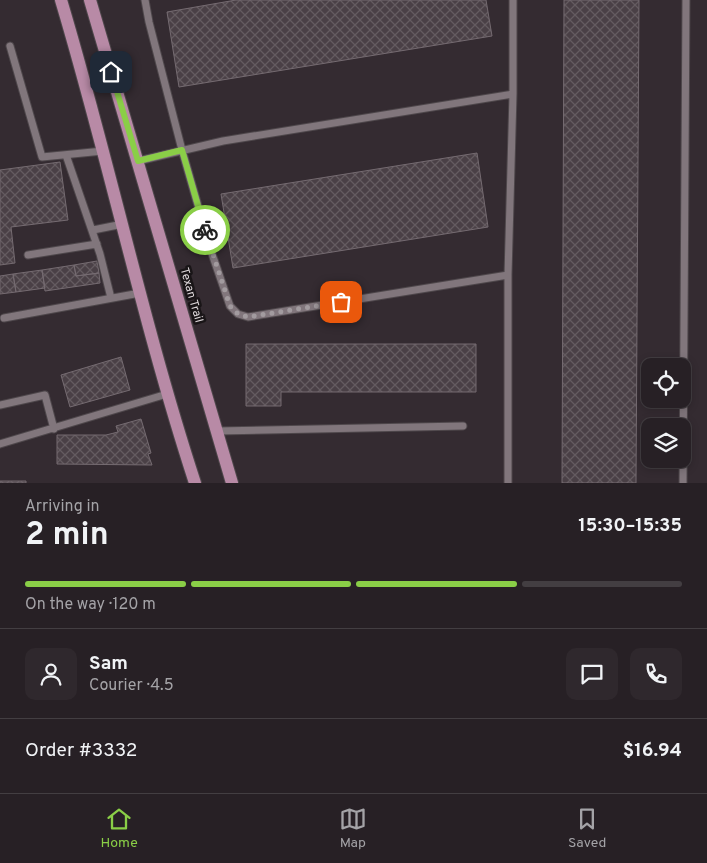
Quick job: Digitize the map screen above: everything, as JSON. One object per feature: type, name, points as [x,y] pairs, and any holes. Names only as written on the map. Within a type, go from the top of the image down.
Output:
[{"type":"main road","points":[[61,0],[123,224],[167,394],[195,483]]},
{"type":"main road","name":"Texan Trail","points":[[90,0],[232,483]]},
{"type":"lane","points":[[144,0],[182,150],[214,260],[230,306],[238,314],[248,317],[508,275]]},
{"type":"lane","points":[[508,483],[508,275],[513,94],[513,0]]},
{"type":"lane","points":[[683,483],[686,0]]},
{"type":"lane","points":[[10,46],[42,157],[103,151]]},
{"type":"lane","points":[[138,161],[223,141],[513,94]]},
{"type":"lane","points":[[66,155],[97,244],[111,298]]},
{"type":"lane","points":[[92,230],[123,224]]},
{"type":"lane","points":[[28,255],[97,244]]},
{"type":"lane","points":[[4,318],[140,293]]},
{"type":"lane","points":[[0,444],[167,394]]},
{"type":"lane","points":[[0,405],[45,395],[54,429]]},
{"type":"lane","points":[[217,431],[463,426]]},
{"type":"building","points":[[236,0],[486,0],[492,36],[179,87],[167,12]]},
{"type":"building","points":[[564,0],[639,0],[636,483],[562,483]]},
{"type":"building","points":[[477,153],[488,227],[233,268],[221,194]]},
{"type":"building","points":[[60,162],[68,220],[11,227],[15,263],[0,265],[0,170]]},
{"type":"building","points":[[97,261],[99,273],[76,276],[74,265]]},
{"type":"building","points":[[74,265],[76,276],[99,273],[100,283],[45,291],[42,270]]},
{"type":"building","points":[[42,270],[45,288],[16,292],[13,274]]},
{"type":"building","points":[[13,274],[16,292],[0,294],[0,276]]},
{"type":"building","points":[[246,344],[476,344],[476,392],[281,392],[281,406],[246,406]]},
{"type":"building","points":[[121,357],[130,390],[70,407],[61,375]]},
{"type":"building","points":[[141,419],[151,453],[148,454],[152,465],[57,464],[57,435],[106,435],[118,432],[116,426]]},
{"type":"building","points":[[0,481],[26,481],[26,483],[0,483]]},
{"type":"way so far","points":[[205,230],[230,306],[238,314],[248,317],[341,302]]},
{"type":"route","points":[[111,72],[138,161],[182,150],[205,230]]}]
